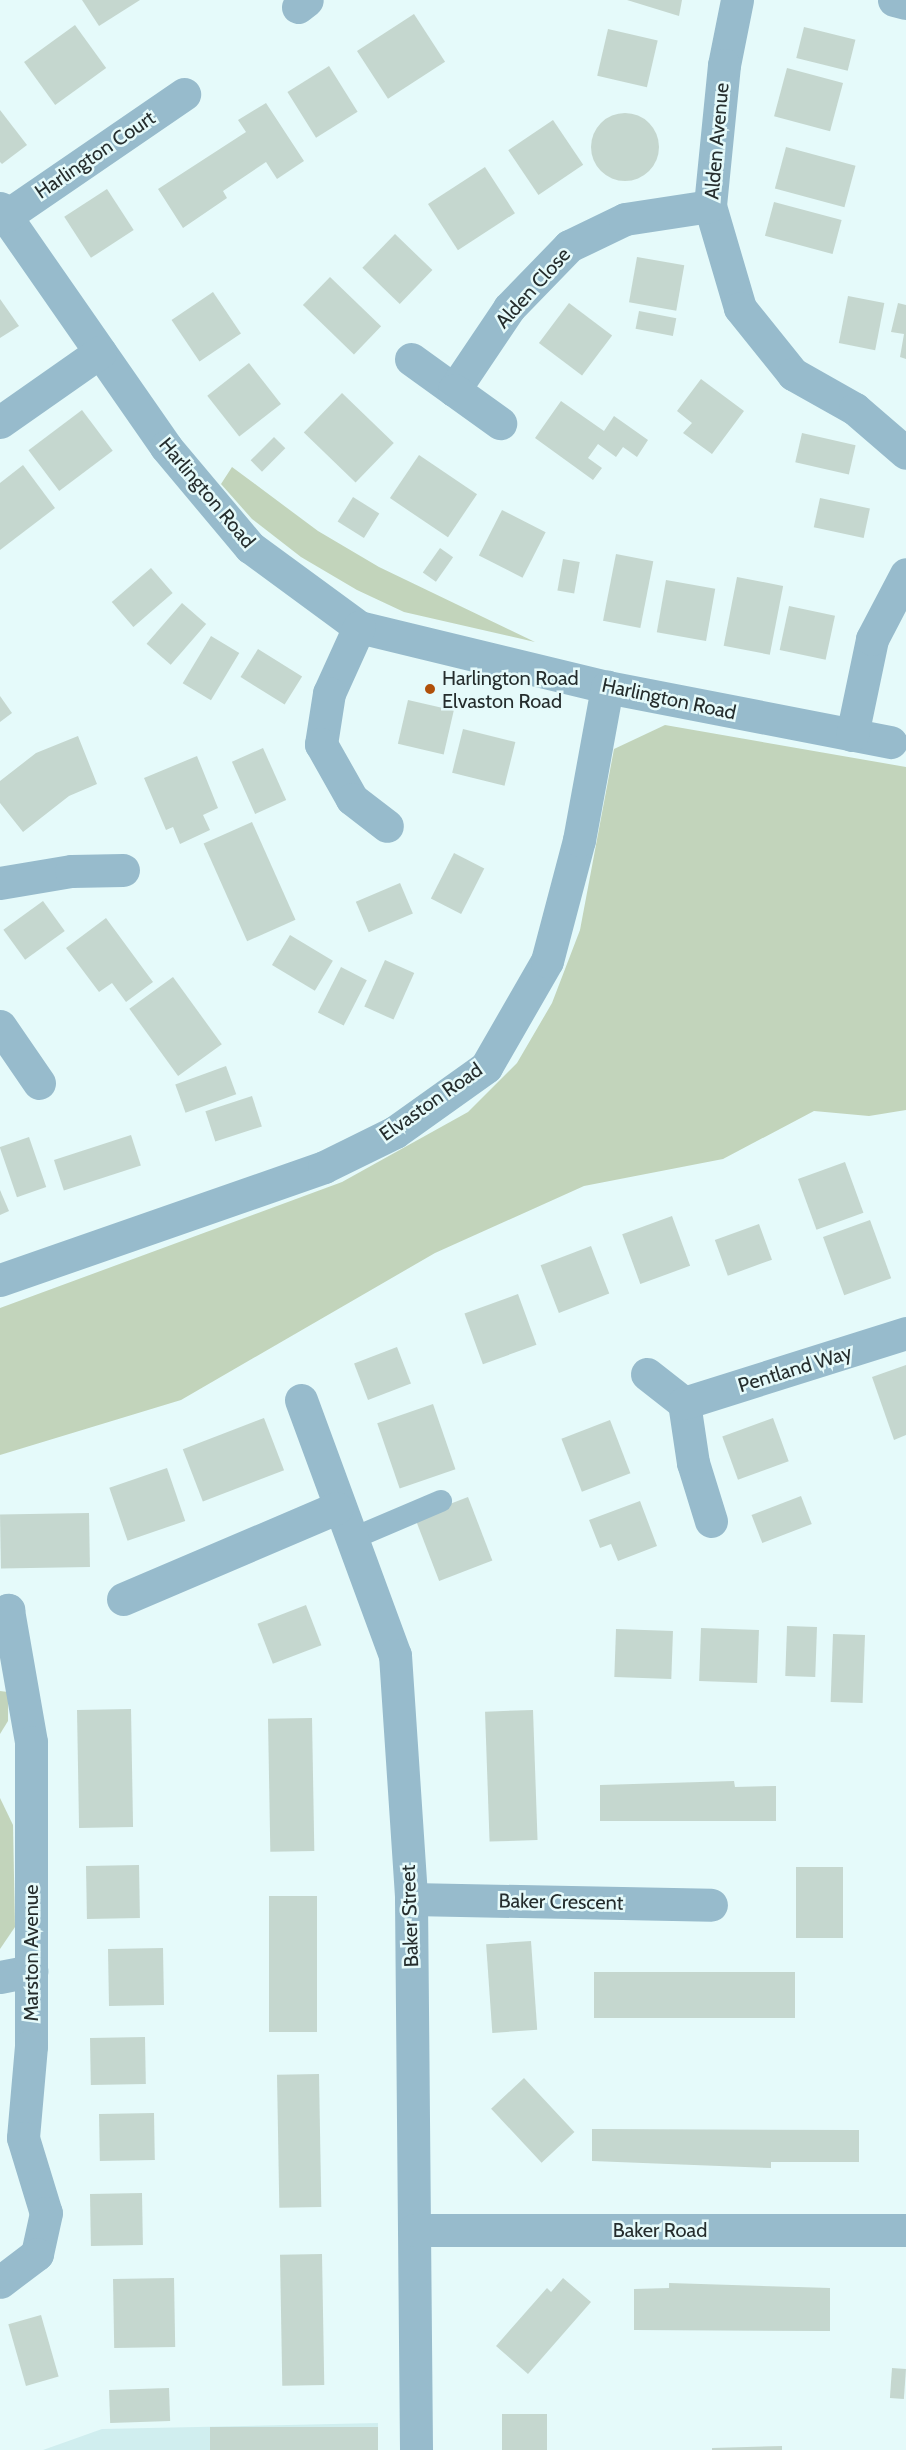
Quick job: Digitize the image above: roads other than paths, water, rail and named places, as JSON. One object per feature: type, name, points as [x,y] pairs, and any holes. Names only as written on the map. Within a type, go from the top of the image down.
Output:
[{"type":"street","name":"Alden Avenue","points":[[737,0],[723,65],[710,206],[740,308],[794,374],[855,409],[906,453]]},
{"type":"street","points":[[894,0],[906,3]]},
{"type":"street","name":"Harlington Court","points":[[3,212],[184,94]]},
{"type":"street","name":"Alden Close","points":[[454,390],[509,308],[569,246],[625,219],[710,206]]},
{"type":"street","name":"Harlington Road","points":[[3,212],[166,447],[250,547],[359,627],[607,687],[891,742]]},
{"type":"street","points":[[0,422],[100,352]]},
{"type":"street","points":[[411,359],[500,423]]},
{"type":"street","points":[[852,735],[872,639],[906,574]]},
{"type":"street","points":[[359,627],[329,693],[321,744],[352,799],[387,826]]},
{"type":"street","name":"Elvaston Road","points":[[0,1280],[324,1167],[395,1132],[486,1067],[547,961],[579,840],[607,687]]},
{"type":"street","points":[[0,883],[71,871],[123,870]]},
{"type":"street","points":[[0,1026],[39,1083]]},
{"type":"street","name":"Pentland Way","points":[[684,1403],[906,1333]]},
{"type":"street","points":[[647,1374],[684,1403],[693,1463],[711,1521]]},
{"type":"street","name":"Baker Street","points":[[301,1400],[336,1508],[395,1655],[411,1899],[416,2450]]},
{"type":"street","points":[[123,1599],[336,1508]]},
{"type":"street","name":"Marston Avenue","points":[[0,1613],[8,1610],[31,1742],[15,1974],[23,2138],[46,2212],[37,2254],[0,2282]]},
{"type":"street","name":"Baker Crescent","points":[[411,1899],[711,1905]]},
{"type":"street","name":"Baker Road","points":[[414,2230],[906,2230]]},
{"type":"lane","points":[[349,1540],[441,1502]]},
{"type":"place","name":"Harlington Road Elvaston Road","points":[[430,689]]}]
